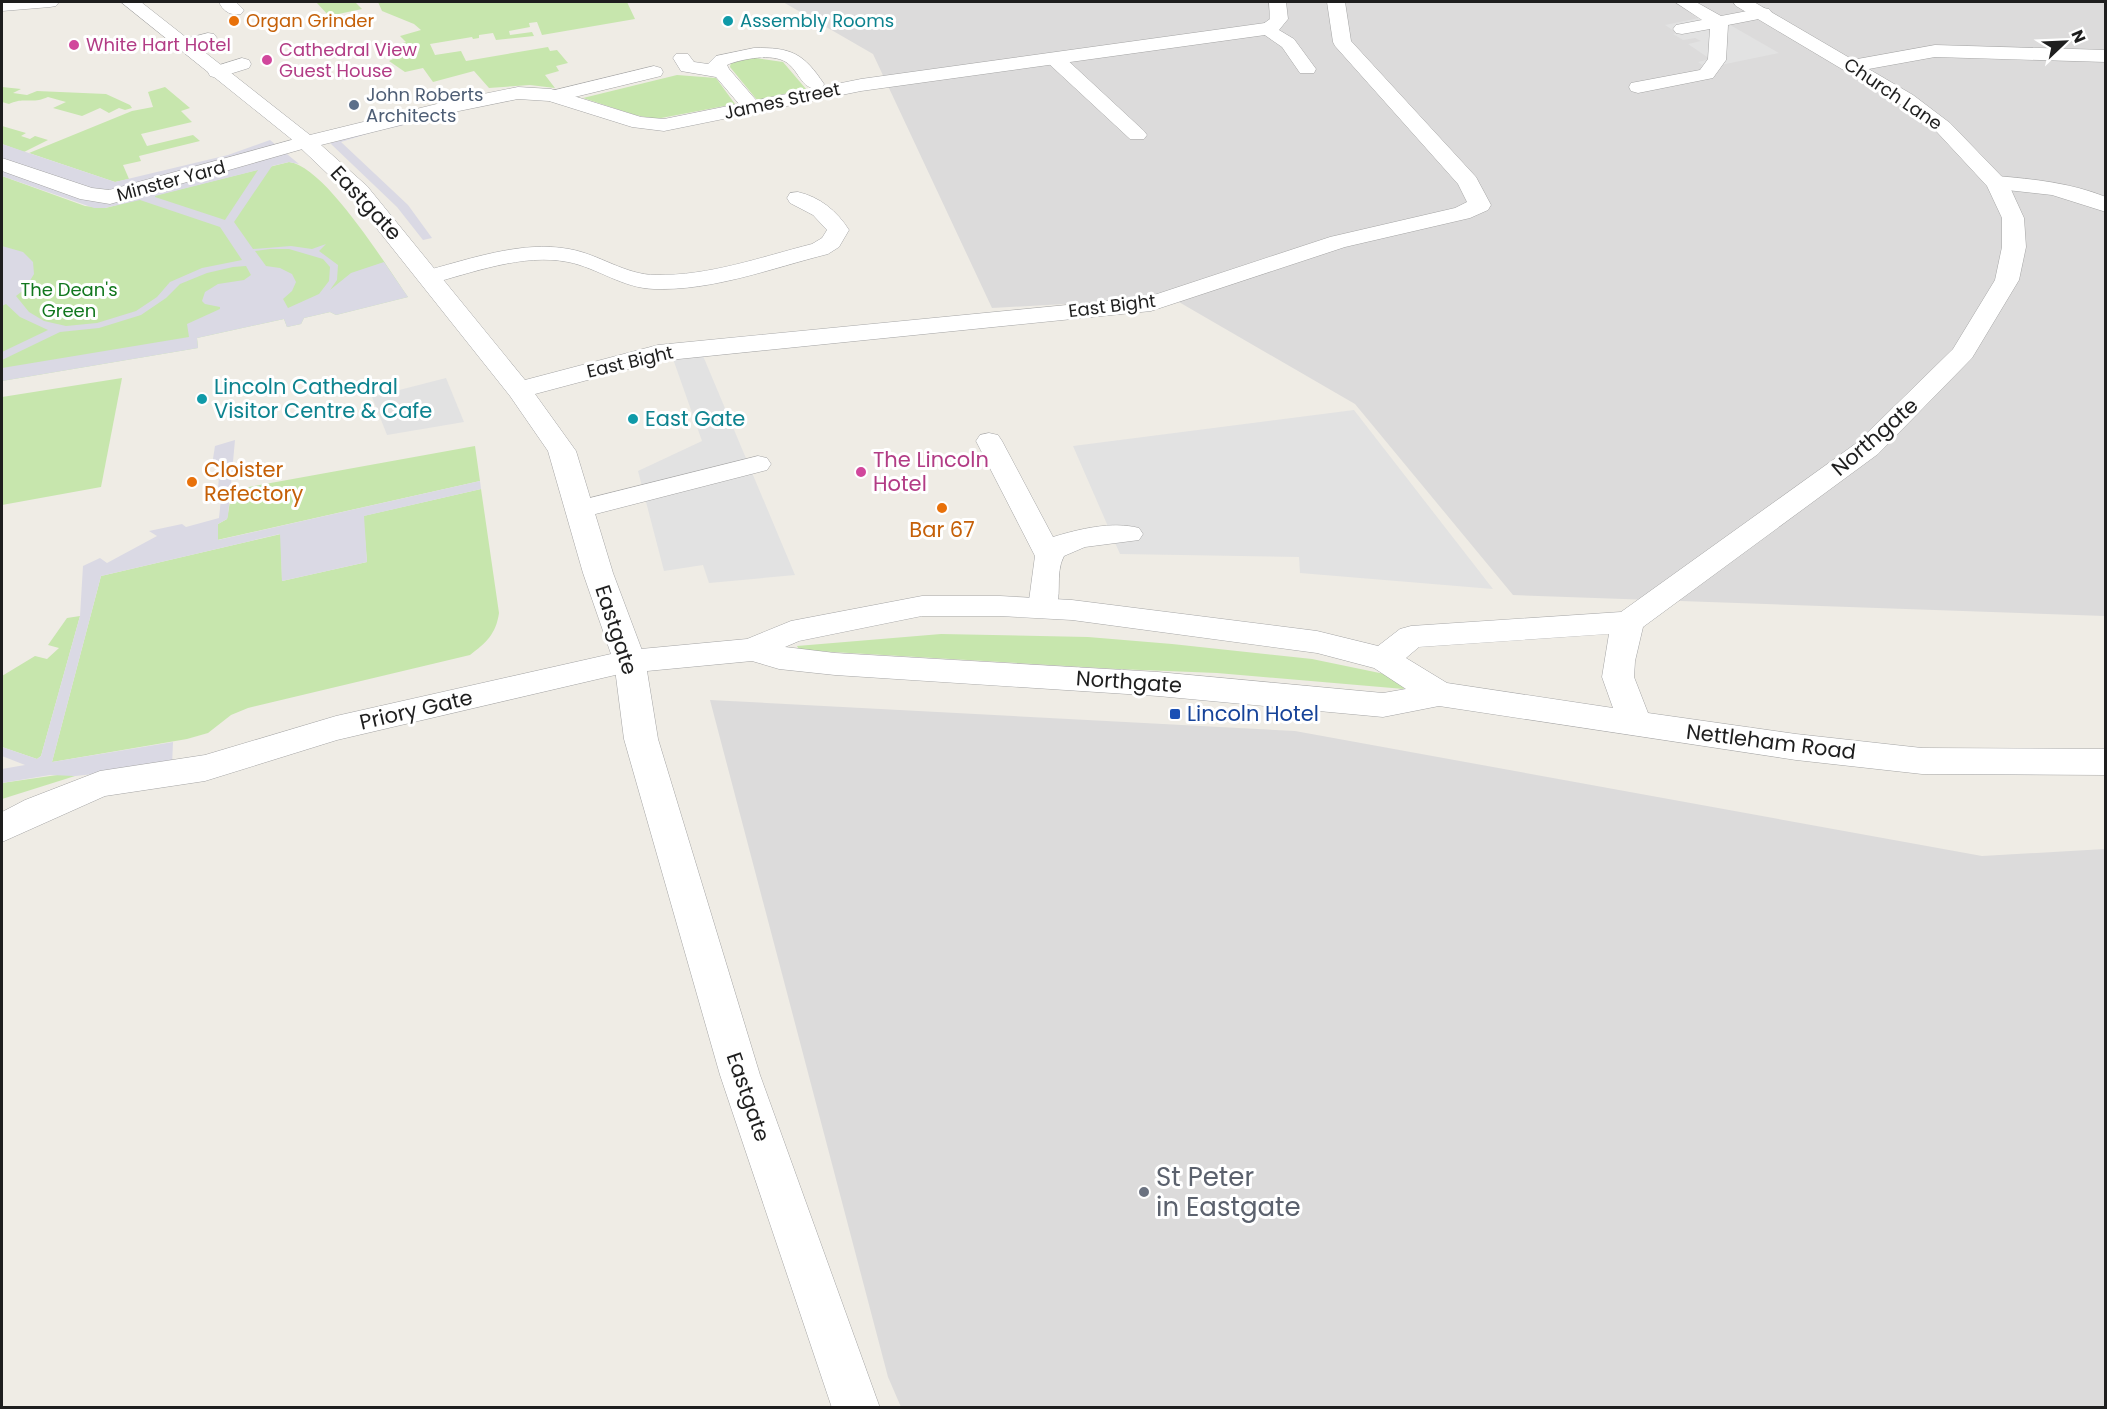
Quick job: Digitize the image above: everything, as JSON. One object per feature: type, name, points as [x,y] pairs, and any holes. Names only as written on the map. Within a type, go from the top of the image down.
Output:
[{"type":"street","points":[[2,6],[50,2]]},
{"type":"street","name":"Eastgate","points":[[130,2],[306,142],[359,191],[519,390],[562,451],[598,573],[630,661],[641,739],[740,1075],[856,1407]]},
{"type":"street","name":"East Bight","points":[[519,390],[658,353],[1152,304],[1338,242],[1462,213],[1480,205],[1468,182],[1342,42],[1336,2]]},
{"type":"street","name":"Church Lane","points":[[1742,2],[1906,99],[1944,127],[1996,183]]},
{"type":"street","name":"James Street","points":[[306,142],[499,95],[531,93],[554,96],[639,123],[652,125],[686,122],[861,85],[1055,59],[1221,30],[1265,29]]},
{"type":"street","points":[[1852,66],[1935,51],[2106,56]]},
{"type":"street","name":"Minster Yard","points":[[2,164],[88,194],[110,198],[306,142]]},
{"type":"street","points":[[1996,183],[2047,186],[2106,205]]},
{"type":"street","name":"Northgate","points":[[1628,622],[1868,448],[1964,354],[2007,280],[2014,247],[2013,218],[1996,183]]},
{"type":"street","name":"Northgate","points":[[630,661],[752,650],[790,632],[922,606],[1043,608],[1306,641],[1384,659],[1439,694]]},
{"type":"street","points":[[1384,659],[1411,637],[1628,622],[1618,677],[1635,724]]},
{"type":"street","name":"Northgate","points":[[752,650],[779,658],[836,664],[1158,684],[1383,705],[1439,694]]},
{"type":"street","name":"Priory Gate","points":[[2,828],[37,810],[100,784],[206,768],[336,728],[630,661]]},
{"type":"street","name":"Nettleham Road","points":[[1439,694],[1796,747],[1922,761],[2106,762]]},
{"type":"lane","points":[[1265,29],[1279,22],[1281,16],[1277,2]]},
{"type":"lane","points":[[1684,2],[1719,22]]},
{"type":"lane","points":[[1682,29],[1763,13]]},
{"type":"lane","points":[[1638,87],[1706,74],[1717,60],[1719,22]]},
{"type":"lane","points":[[1265,29],[1288,43],[1307,69]]},
{"type":"lane","points":[[183,45],[208,38]]},
{"type":"lane","points":[[752,107],[722,72],[717,64],[719,61],[769,52],[784,54],[793,57],[815,84]]},
{"type":"lane","points":[[682,58],[688,67],[722,72]]},
{"type":"lane","points":[[1055,59],[1137,135]]},
{"type":"lane","points":[[217,72],[242,64]]},
{"type":"lane","points":[[554,96],[654,72]]},
{"type":"lane","points":[[429,277],[482,263],[547,254],[568,255],[615,274],[651,282],[679,282],[710,276],[820,249],[831,242],[837,230],[833,220],[813,205],[798,198]]},
{"type":"lane","points":[[988,441],[1048,556],[1043,608]]},
{"type":"lane","points":[[579,509],[758,464]]},
{"type":"lane","points":[[1048,556],[1058,544],[1078,539],[1129,534]]},
{"type":"shaded area","points":[[783,2],[2105,2],[2105,616],[1513,595],[1355,404],[1172,298],[992,308],[873,54]]},
{"type":"shaded area","points":[[1677,2],[1690,2],[1779,53],[1706,68],[1698,62],[1710,59],[1688,44],[1701,41],[1695,38],[1683,40],[1665,25],[1704,17]]},
{"type":"shaded area","points":[[440,114],[444,116],[373,132],[341,142],[408,205],[432,238],[423,240],[397,207],[330,143]]},
{"type":"shaded area","points":[[270,140],[299,164],[289,162],[272,166],[234,222],[253,249],[291,246],[312,249],[326,244],[319,251],[338,265],[337,280],[330,290],[351,273],[384,262],[408,297],[336,315],[330,312],[304,318],[301,324],[287,327],[284,319],[197,338],[198,348],[2,381],[2,368],[189,337],[187,324],[220,309],[220,307],[205,304],[202,301],[205,292],[218,284],[244,280],[251,275],[246,266],[207,273],[180,284],[166,298],[141,315],[99,328],[60,332],[2,360],[2,352],[48,330],[20,317],[6,304],[2,306],[2,246],[23,252],[33,262],[34,274],[25,289],[16,296],[29,312],[44,321],[66,326],[97,323],[136,311],[157,297],[170,282],[202,268],[242,260],[220,227],[140,200],[105,208],[94,208],[2,176],[2,144],[115,182],[228,155]],"holes":[[[258,170],[225,220],[155,197],[155,196]],[[289,249],[323,259],[330,267],[329,281],[319,294],[288,308],[283,299],[292,291],[296,282],[292,274],[280,268],[266,266],[255,251]]]},
{"type":"shaded area","points":[[701,351],[795,575],[709,583],[703,565],[664,571],[638,471],[702,441],[672,356]]},
{"type":"shaded area","points":[[446,378],[464,422],[387,435],[372,397]]},
{"type":"shaded area","points":[[1354,410],[1493,589],[1300,573],[1299,557],[1120,554],[1073,446]]},
{"type":"shaded area","points":[[235,440],[228,516],[218,524],[218,540],[480,481],[481,489],[364,516],[367,562],[282,581],[280,534],[101,576],[52,762],[173,742],[172,766],[75,776],[50,775],[2,783],[2,769],[25,765],[2,756],[2,747],[37,759],[41,756],[80,616],[83,566],[100,558],[107,563],[157,536],[149,531],[182,524],[186,527],[219,518],[222,489],[218,489],[220,464],[212,465],[215,446]]},
{"type":"shaded area","points":[[710,700],[1295,731],[1982,856],[2105,849],[2105,1407],[901,1407],[888,1377]]},
{"type":"green space","points":[[316,2],[355,2],[362,9],[329,16]]},
{"type":"green space","points":[[378,2],[627,2],[635,19],[542,35],[537,22],[529,23],[530,27],[509,31],[510,35],[532,32],[534,36],[496,40],[493,33],[479,35],[479,38],[473,39],[472,37],[430,44],[435,55],[461,51],[466,61],[548,47],[550,51],[557,50],[568,63],[556,66],[559,71],[545,75],[555,88],[530,85],[489,88],[474,71],[433,82],[423,68],[405,72],[389,61],[395,58],[384,49],[406,42],[400,36],[421,30],[414,24],[382,11]]},
{"type":"green space","points":[[749,57],[783,62],[806,89],[757,100],[730,67],[731,62]]},
{"type":"green space","points":[[677,75],[716,78],[735,104],[656,119],[635,115],[583,98]]},
{"type":"green space","points":[[2,87],[21,89],[13,93],[27,95],[37,91],[106,94],[132,108],[125,110],[119,108],[109,113],[100,108],[82,116],[53,108],[66,102],[48,97],[9,104],[2,102]]},
{"type":"green space","points":[[165,87],[190,108],[181,111],[192,122],[141,134],[147,146],[193,135],[200,141],[139,156],[141,161],[123,165],[129,179],[115,182],[29,153],[132,111],[153,107],[148,92]]},
{"type":"green space","points":[[2,126],[26,133],[21,136],[30,139],[35,136],[48,140],[24,152],[2,144]]},
{"type":"green space","name":"The Dean's Green","points":[[289,162],[304,168],[337,199],[371,242],[408,297],[336,315],[330,312],[304,318],[301,324],[287,327],[284,319],[197,338],[198,348],[2,381],[2,176],[85,206],[105,208]]},
{"type":"green space","points":[[122,378],[101,487],[2,505],[2,397]]},
{"type":"green space","points":[[475,446],[480,481],[217,540],[218,524],[227,519],[232,490]]},
{"type":"green space","points":[[481,489],[499,613],[489,637],[470,655],[248,708],[231,715],[208,733],[187,739],[52,762],[101,576],[281,534],[282,581],[367,562],[363,516]]},
{"type":"green space","points":[[80,616],[41,756],[37,759],[2,747],[2,676],[35,656],[47,659],[59,648],[48,645],[67,618]]},
{"type":"green space","points":[[941,634],[1088,637],[1312,659],[1399,677],[1404,689],[1217,673],[799,650],[797,646]]},
{"type":"green space","points":[[64,774],[75,776],[2,799],[2,783]]},
{"type":"place","name":"Organ Grinder","points":[[234,21]]},
{"type":"place","name":"Assembly Rooms","points":[[728,21]]},
{"type":"place","name":"White Hart Hotel","points":[[74,45]]},
{"type":"place","name":"Cathedral View Guest House","points":[[267,60]]},
{"type":"place","name":"John Roberts Architects","points":[[354,105]]},
{"type":"place","name":"Lincoln Cathedral Visitor Centre & Cafe","points":[[202,399]]},
{"type":"place","name":"East Gate","points":[[633,419]]},
{"type":"place","name":"The Lincoln Hotel","points":[[861,472]]},
{"type":"place","name":"Cloister Refectory","points":[[192,482]]},
{"type":"place","name":"Bar 67","points":[[942,508]]},
{"type":"place","name":"Lincoln Hotel","points":[[1175,714]]},
{"type":"place","name":"St Peter in Eastgate","points":[[1144,1192]]}]
